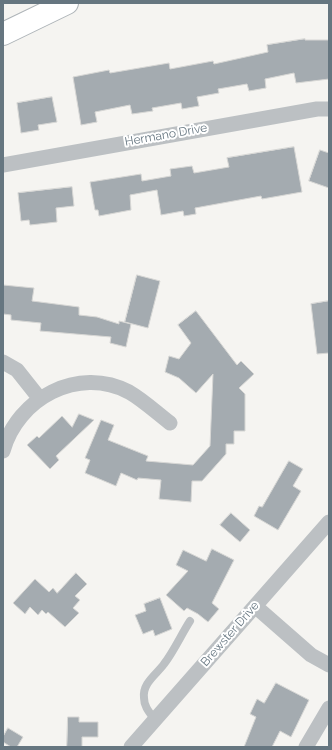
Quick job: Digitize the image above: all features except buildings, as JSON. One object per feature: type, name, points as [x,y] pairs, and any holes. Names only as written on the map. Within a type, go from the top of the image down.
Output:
[{"type":"main road","points":[[3,34],[67,3]]},
{"type":"street","name":"Hermano Drive","points":[[3,165],[317,109],[329,110]]},
{"type":"street","points":[[3,362],[17,370],[40,399]]},
{"type":"street","points":[[3,451],[7,435],[23,413],[40,399],[63,386],[87,382],[109,385],[129,392],[170,423]]},
{"type":"street","name":"Brewster Drive","points":[[131,747],[329,522]]},
{"type":"street","points":[[255,606],[311,655],[329,665]]},
{"type":"street","points":[[306,747],[329,708]]},
{"type":"lane","points":[[155,720],[146,708],[144,691],[148,682],[165,664],[190,621]]}]
